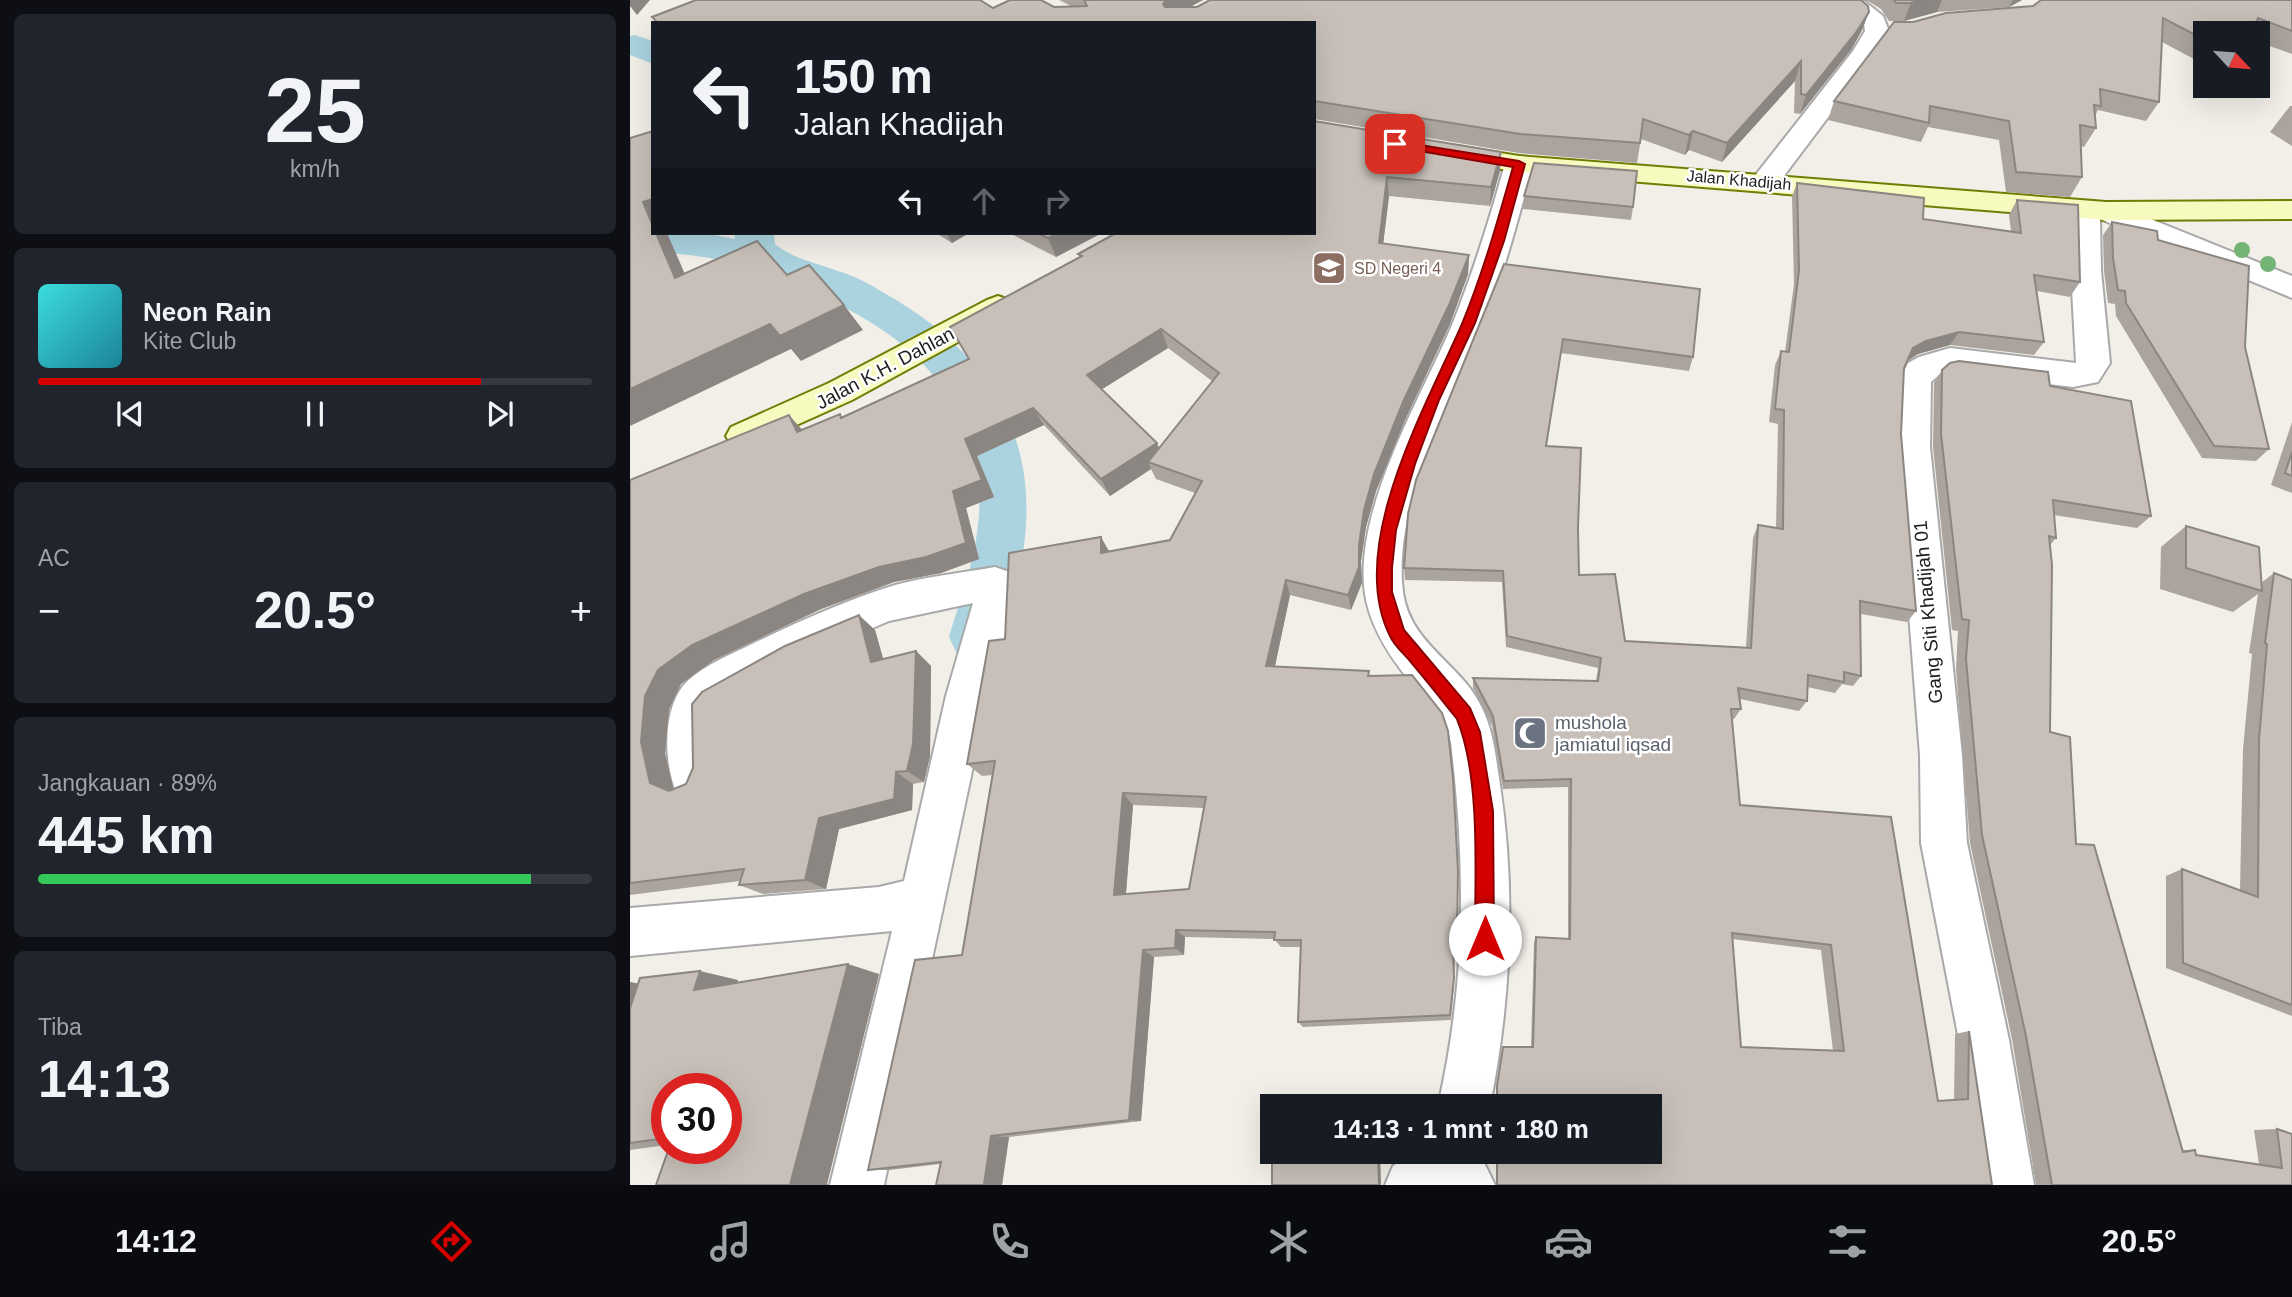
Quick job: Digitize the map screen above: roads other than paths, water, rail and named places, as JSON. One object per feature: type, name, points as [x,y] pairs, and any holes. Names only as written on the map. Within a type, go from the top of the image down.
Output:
[{"type":"street","points":[[1764,183],[1856,64],[1869,11],[1905,31]]},
{"type":"street","name":"Jalan Khadijah","points":[[1421,149],[1519,164],[2096,210],[2292,210]]},
{"type":"street","points":[[1467,1094],[1475,1063],[1485,939],[1484,811],[1471,732],[1464,714],[1397,634],[1384,592],[1384,568],[1388,530],[1408,464],[1432,400],[1473,311],[1498,241],[1519,164]]},
{"type":"street","points":[[2096,210],[2292,288]]},
{"type":"street","name":"Gang Siti Khadijah 01","points":[[2007,1185],[1983,1040],[1944,843],[1941,755],[1913,447],[1915,382],[1920,371],[1930,365],[1950,360],[2086,374],[2094,363],[2086,271],[2096,210]]},
{"type":"street","name":"Jalan K.H. Dahlan","points":[[717,446],[804,411],[1020,294]]},
{"type":"street","points":[[692,779],[690,738],[694,705],[707,688],[856,616],[895,602],[988,584],[991,613],[905,905],[857,1185]]},
{"type":"street","points":[[630,932],[905,905]]},
{"type":"waterway","points":[[635,45],[651,53]]},
{"type":"waterway","points":[[754,235],[755,249],[764,257],[847,290],[921,337],[956,370],[978,405],[994,443],[1003,482],[1004,501],[998,552],[976,637]]},
{"type":"waterway","points":[[630,238],[674,239],[765,259]]},
{"type":"place","name":"SD Negeri 4","points":[[1329,268]]},
{"type":"place","name":"mushola jamiatul iqsad","points":[[1530,733]]}]
